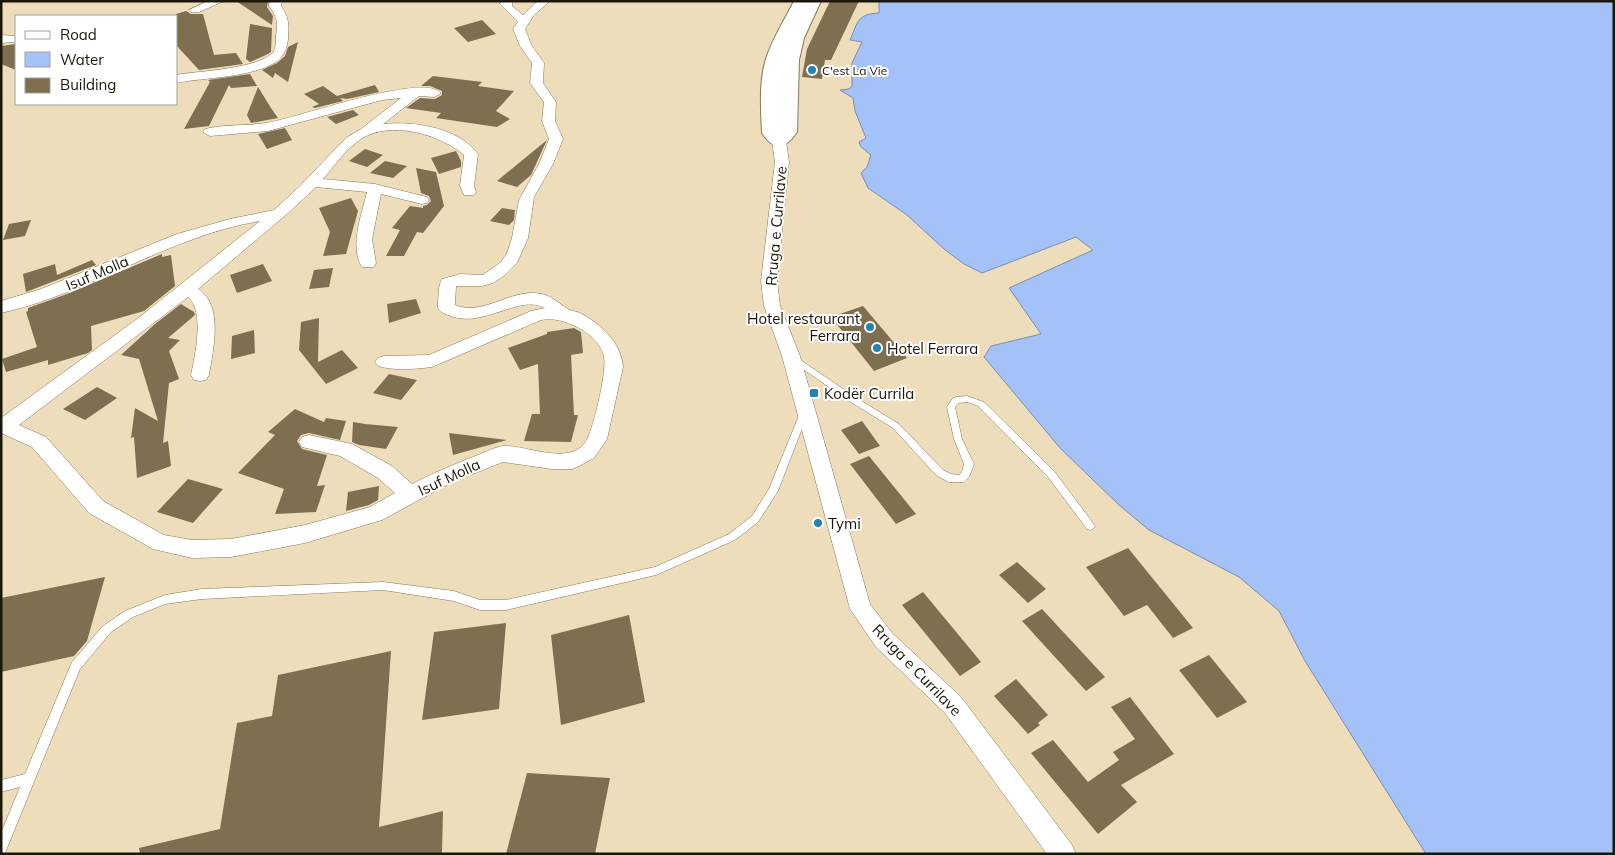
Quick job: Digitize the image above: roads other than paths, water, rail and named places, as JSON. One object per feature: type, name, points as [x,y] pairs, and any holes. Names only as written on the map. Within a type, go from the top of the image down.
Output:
[{"type":"main road","name":"Rruga e Currilave","points":[[802,1],[774,61],[771,80],[771,133],[779,141],[788,132],[790,60],[796,38],[813,1]]},
{"type":"street","points":[[195,10],[219,1]]},
{"type":"street","points":[[178,79],[260,65],[274,56],[279,52],[284,28],[284,16],[275,6],[276,1]]},
{"type":"street","points":[[507,1],[508,8],[524,22]]},
{"type":"street","points":[[545,1],[530,13],[519,29],[529,50],[537,58],[539,67],[536,77],[537,84],[540,92],[550,102],[547,112],[548,121],[556,139],[544,167],[526,200],[517,252],[490,279],[463,278],[454,279],[448,283],[446,308],[461,313],[480,312],[529,299],[546,301],[562,313]]},
{"type":"street","points":[[1,39],[15,39]]},
{"type":"street","points":[[3,425],[104,354],[187,289],[278,214],[313,182],[352,140],[416,92]]},
{"type":"street","points":[[210,132],[268,127],[381,96],[416,92],[435,93]]},
{"type":"street","points":[[365,132],[390,128],[412,128],[449,137],[463,145],[471,154],[467,186],[469,192]]},
{"type":"street","name":"Rruga e Currilave","points":[[779,141],[782,162],[769,280],[772,306],[791,356],[861,609],[884,640],[953,705],[1063,854]]},
{"type":"street","points":[[313,182],[375,188],[422,200]]},
{"type":"street","points":[[368,264],[364,239],[375,188]]},
{"type":"street","name":"Isuf Molla","points":[[1,307],[49,293],[185,236],[247,218],[278,214]]},
{"type":"street","points":[[187,289],[195,292],[202,304],[206,324],[200,375]]},
{"type":"street","points":[[384,362],[414,363],[432,361],[537,315],[551,312],[562,313]]},
{"type":"street","name":"Isuf Molla","points":[[3,425],[39,442],[96,507],[160,543],[192,549],[231,548],[314,532],[375,514],[445,476],[502,454],[520,455],[552,461],[572,460],[587,453],[598,439],[614,367],[613,355],[603,338],[574,317],[562,313]]},
{"type":"street","points":[[309,442],[345,449],[385,472],[410,496]]},
{"type":"lane","points":[[791,356],[852,399],[896,426],[940,473],[949,478],[961,479],[966,474],[968,464],[958,439],[951,407],[956,400],[968,399],[981,404],[1051,474],[1090,526]]},
{"type":"lane","points":[[1,849],[76,666],[107,629],[129,614],[165,600],[202,594],[383,586],[454,596],[480,605],[506,604],[656,571],[732,538],[755,519],[773,492],[805,410]]},
{"type":"lane","points":[[1,786],[29,779]]},
{"type":"water","points":[[879,1],[1614,1],[1614,854],[1426,854],[1305,661],[1279,611],[1239,577],[1149,530],[1119,505],[1060,448],[984,357],[991,346],[1041,334],[1009,288],[1093,250],[1076,237],[982,273],[964,264],[944,249],[907,215],[868,188],[861,173],[867,167],[871,155],[861,147],[859,142],[866,138],[855,111],[853,98],[840,90],[849,89],[852,86],[852,63],[862,42],[850,40],[855,28],[862,17],[879,13]]},
{"type":"place","name":"C'est La Vie","points":[[812,70]]},
{"type":"place","name":"Hotel restaurant Ferrara","points":[[870,327]]},
{"type":"place","name":"Hotel Ferrara","points":[[877,348]]},
{"type":"place","name":"Kodër Currila","points":[[814,393]]},
{"type":"place","name":"Tymi","points":[[818,523]]}]
